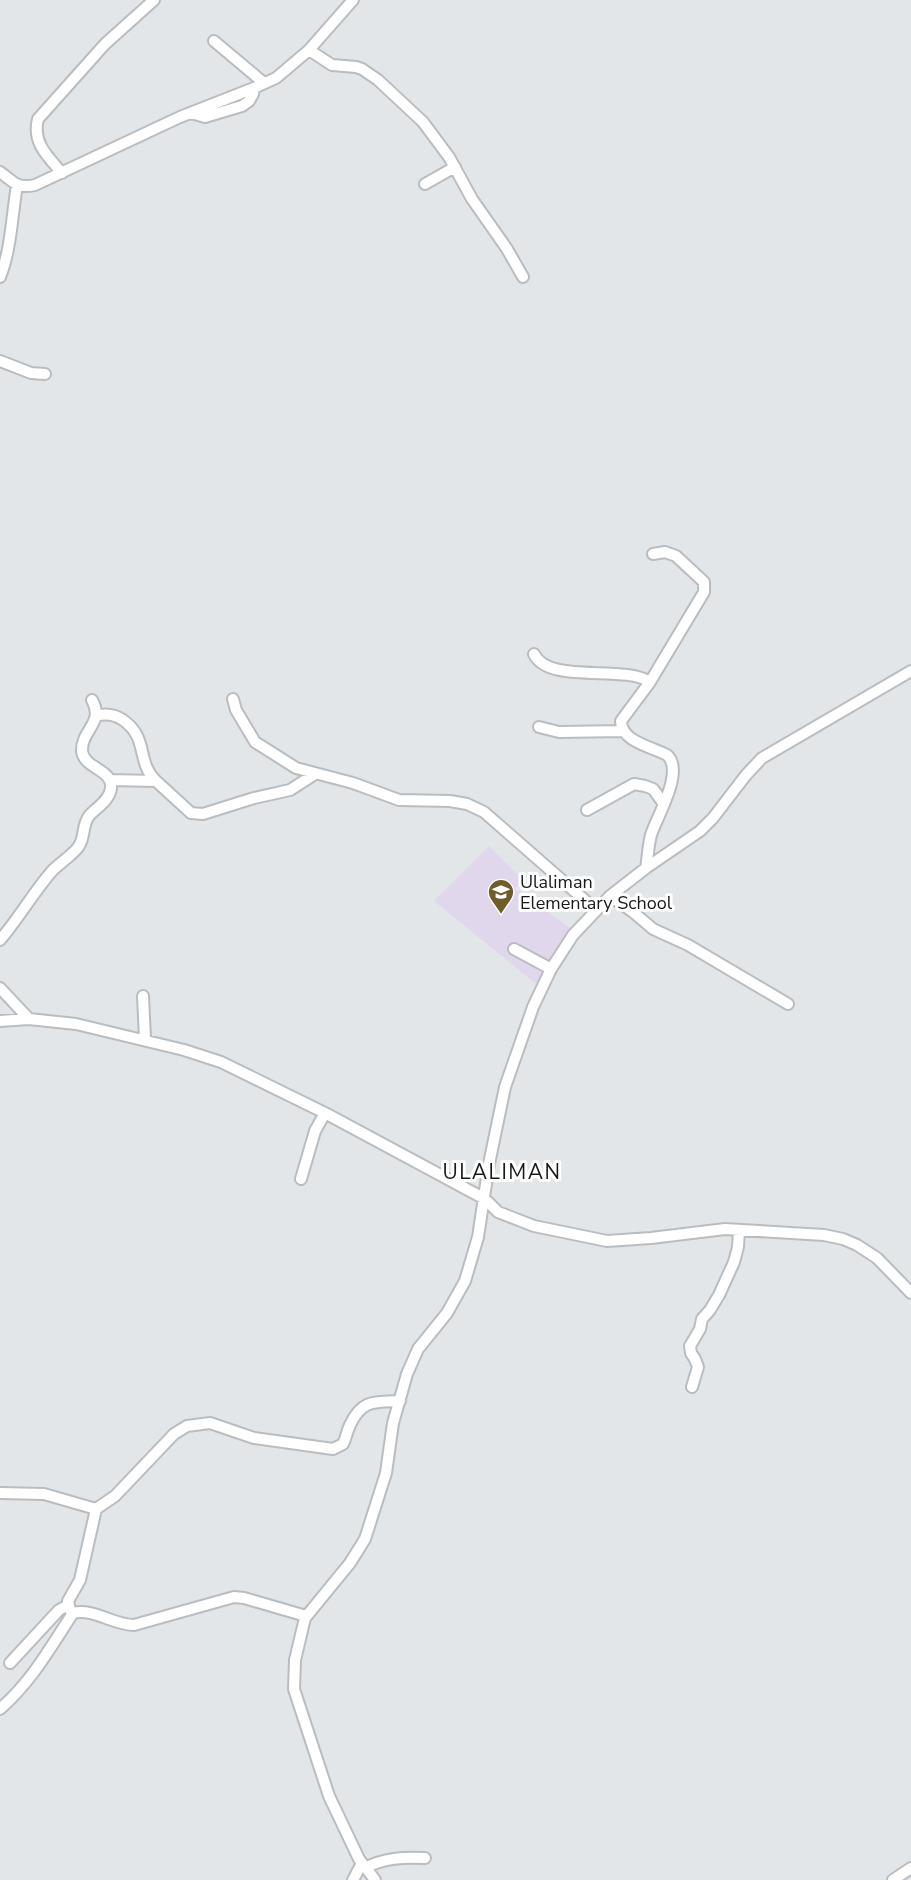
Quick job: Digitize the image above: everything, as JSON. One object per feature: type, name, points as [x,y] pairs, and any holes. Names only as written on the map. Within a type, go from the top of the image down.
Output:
[{"type":"street","points":[[62,173],[42,151],[38,142],[36,126],[38,119],[105,44],[154,0]]},
{"type":"street","points":[[0,172],[17,185],[25,187],[35,185],[191,113],[276,78],[309,50],[353,0]]},
{"type":"street","points":[[214,41],[259,86]]},
{"type":"street","points":[[309,50],[332,65],[362,69],[378,80],[423,122],[435,137],[472,200],[524,277]]},
{"type":"street","points":[[425,184],[454,167]]},
{"type":"street","points":[[0,278],[8,255],[17,185]]},
{"type":"street","points":[[0,361],[31,373],[45,374]]},
{"type":"street","points":[[623,731],[621,721],[650,682],[705,587],[700,577],[671,553],[653,554]]},
{"type":"street","points":[[534,654],[538,662],[553,668],[585,673],[639,676],[650,682]]},
{"type":"street","points":[[375,1880],[363,1866],[329,1796],[294,1689],[295,1660],[306,1616],[350,1563],[365,1539],[386,1473],[389,1441],[406,1374],[418,1349],[447,1313],[465,1281],[478,1237],[489,1164],[505,1087],[533,1006],[551,969],[573,935],[596,910],[646,868],[700,831],[762,758],[911,671]]},
{"type":"street","points":[[233,699],[236,710],[255,742],[296,768],[352,783],[404,801],[450,801],[484,812],[596,910]]},
{"type":"street","points":[[92,700],[96,716],[83,744],[82,752],[86,761],[110,780],[156,781]]},
{"type":"street","points":[[96,716],[111,714],[134,729],[142,746],[145,765],[156,781],[191,813],[203,814],[254,798],[290,790],[315,774]]},
{"type":"street","points":[[539,727],[559,732],[623,731],[638,742],[671,758],[673,771],[664,804],[650,837],[646,868]]},
{"type":"street","points":[[0,940],[38,888],[64,859],[79,848],[88,818],[110,793],[110,780]]},
{"type":"street","points":[[586,810],[634,784],[653,789],[664,804]]},
{"type":"street","points":[[610,896],[653,928],[688,945],[788,1004]]},
{"type":"street","points":[[514,948],[551,969]]},
{"type":"street","points":[[0,988],[29,1019]]},
{"type":"street","points":[[143,996],[145,1039]]},
{"type":"street","points":[[0,1021],[29,1019],[76,1024],[145,1039],[221,1062],[325,1113],[485,1199],[498,1212],[534,1226],[607,1241],[725,1229],[824,1235],[857,1245],[877,1258],[911,1293]]},
{"type":"street","points":[[301,1179],[315,1131],[325,1113]]},
{"type":"street","points":[[692,1387],[698,1367],[690,1346],[700,1329],[702,1319],[719,1294],[734,1262],[739,1230]]},
{"type":"street","points":[[0,1709],[18,1693],[30,1678],[70,1609],[72,1594],[80,1580],[96,1509],[115,1496],[174,1434],[188,1426],[210,1423],[255,1438],[333,1449],[343,1444],[351,1422],[361,1408],[370,1403],[400,1401]]},
{"type":"street","points":[[0,1493],[44,1494],[96,1509]]},
{"type":"street","points":[[10,1664],[61,1608],[88,1613],[120,1624],[135,1625],[234,1597],[306,1616]]},
{"type":"street","points":[[354,1880],[363,1866],[391,1859],[425,1858]]},
{"type":"street","points":[[893,1880],[911,1868]]},
{"type":"shaded area","name":"Ulaliman Elementary School","points":[[489,846],[523,880],[515,889],[572,929],[536,984],[434,901]]},
{"type":"place","name":"Ulaliman Elementary School","points":[[501,915]]},
{"type":"district","name":"ULALIMAN","points":[[502,1172]]}]
